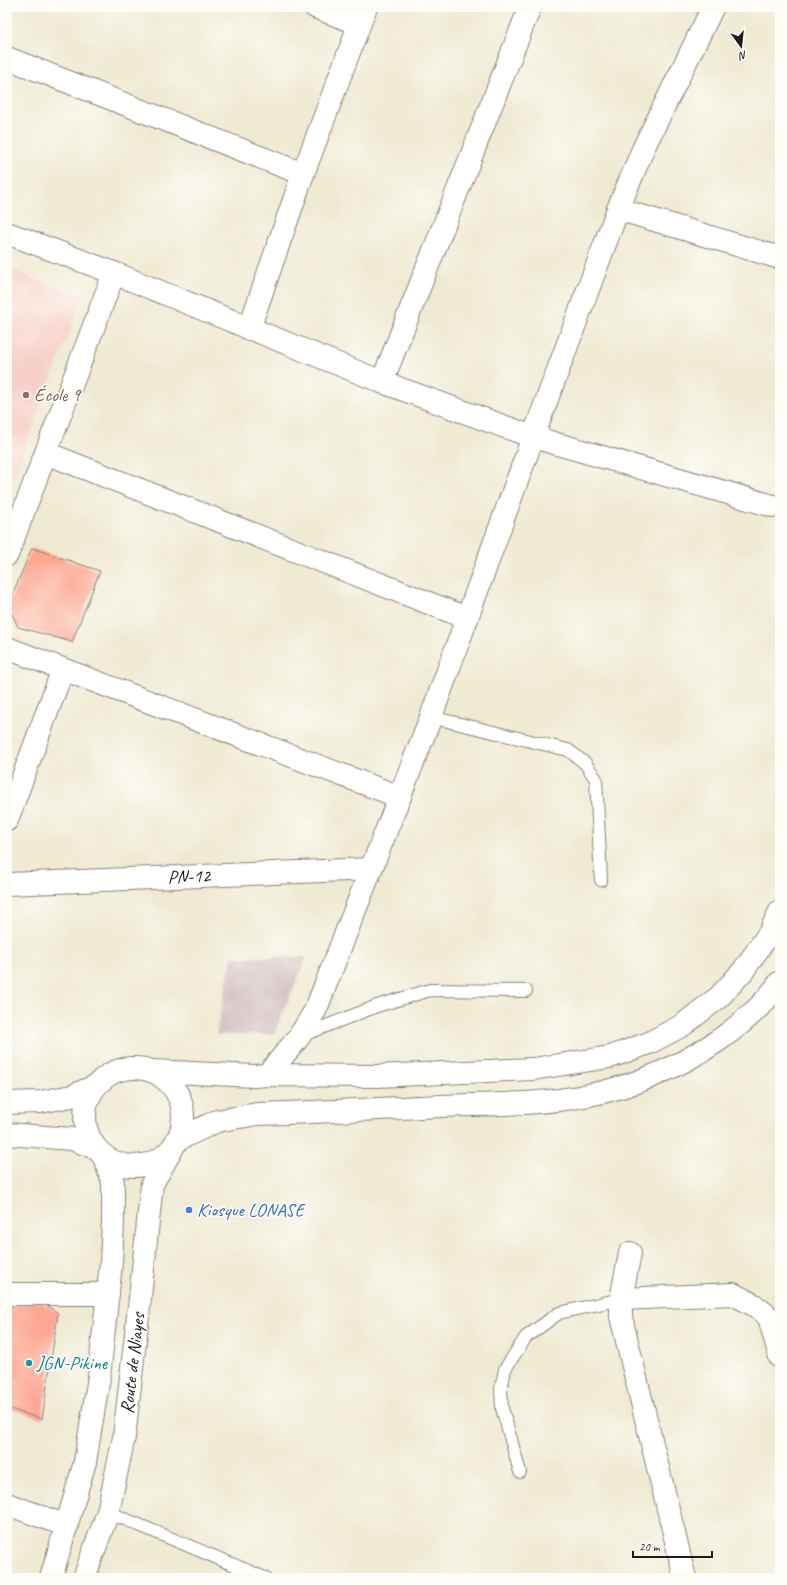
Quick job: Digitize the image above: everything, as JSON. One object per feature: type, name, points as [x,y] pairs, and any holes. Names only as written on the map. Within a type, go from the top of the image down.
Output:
[{"type":"street","points":[[249,329],[303,174],[363,16],[315,7]]},
{"type":"street","points":[[382,382],[530,7]]},
{"type":"street","points":[[267,1075],[298,1037],[316,1009],[431,717],[532,437],[618,209],[644,147],[713,7]]},
{"type":"street","points":[[7,58],[303,174]]},
{"type":"street","points":[[618,209],[780,258]]},
{"type":"street","points":[[7,233],[114,273],[382,382],[532,437],[773,506]]},
{"type":"street","points":[[7,555],[114,273]]},
{"type":"street","points":[[46,453],[467,618]]},
{"type":"street","points":[[7,648],[400,797]]},
{"type":"street","points":[[7,820],[63,669]]},
{"type":"street","name":"PN-12","points":[[7,884],[371,869]]},
{"type":"street","points":[[7,1103],[40,1102],[72,1096],[95,1086],[107,1076],[122,1070],[137,1068],[152,1071],[254,1076],[376,1076],[533,1069],[610,1057],[649,1042],[683,1025],[719,997],[743,971],[770,932],[780,911]]},
{"type":"street","points":[[7,1138],[72,1139],[99,1152],[116,1163],[131,1166],[146,1165],[160,1159],[175,1144],[217,1121],[257,1114],[537,1102],[588,1095],[622,1087],[665,1071],[704,1050],[742,1024],[772,994],[780,982]]},
{"type":"street","points":[[152,1071],[166,1080],[177,1092],[182,1108],[182,1124],[175,1144]]},
{"type":"street","points":[[95,1086],[88,1098],[84,1110],[84,1124],[88,1137],[99,1152]]},
{"type":"street","name":"Route de Niayes","points":[[84,1578],[108,1512],[124,1436],[152,1184],[175,1144]]},
{"type":"street","name":"Route de Niayes","points":[[51,1578],[85,1462],[99,1377],[111,1263],[113,1182],[99,1152]]},
{"type":"street","points":[[630,1253],[621,1299],[621,1317],[685,1578]]},
{"type":"street","points":[[7,1294],[108,1294]]},
{"type":"street","points":[[621,1299],[733,1294],[754,1305],[768,1317],[780,1357]]},
{"type":"street","points":[[7,1504],[67,1526]]},
{"type":"lane","points":[[431,717],[568,750],[586,763],[596,779],[601,880]]},
{"type":"lane","points":[[298,1037],[377,1006],[430,990],[526,991]]},
{"type":"lane","points":[[520,1472],[502,1408],[501,1389],[505,1369],[526,1337],[559,1313],[621,1299]]},
{"type":"lane","points":[[108,1512],[265,1578]]},
{"type":"shaded area","name":"École 9","points":[[7,268],[83,297],[7,494]]},
{"type":"shaded area","points":[[232,957],[307,957],[274,1034],[216,1035]]},
{"type":"building","points":[[32,548],[100,571],[72,642],[18,627],[8,605]]},
{"type":"building","name":"JGN-Pikine","points":[[40,1301],[58,1313],[42,1419],[7,1408],[7,1317],[9,1306]]},
{"type":"place","name":"École 9","points":[[26,395]]},
{"type":"place","name":"Kiosque LONASE","points":[[189,1210]]},
{"type":"place","name":"JGN-Pikine","points":[[29,1363]]}]
